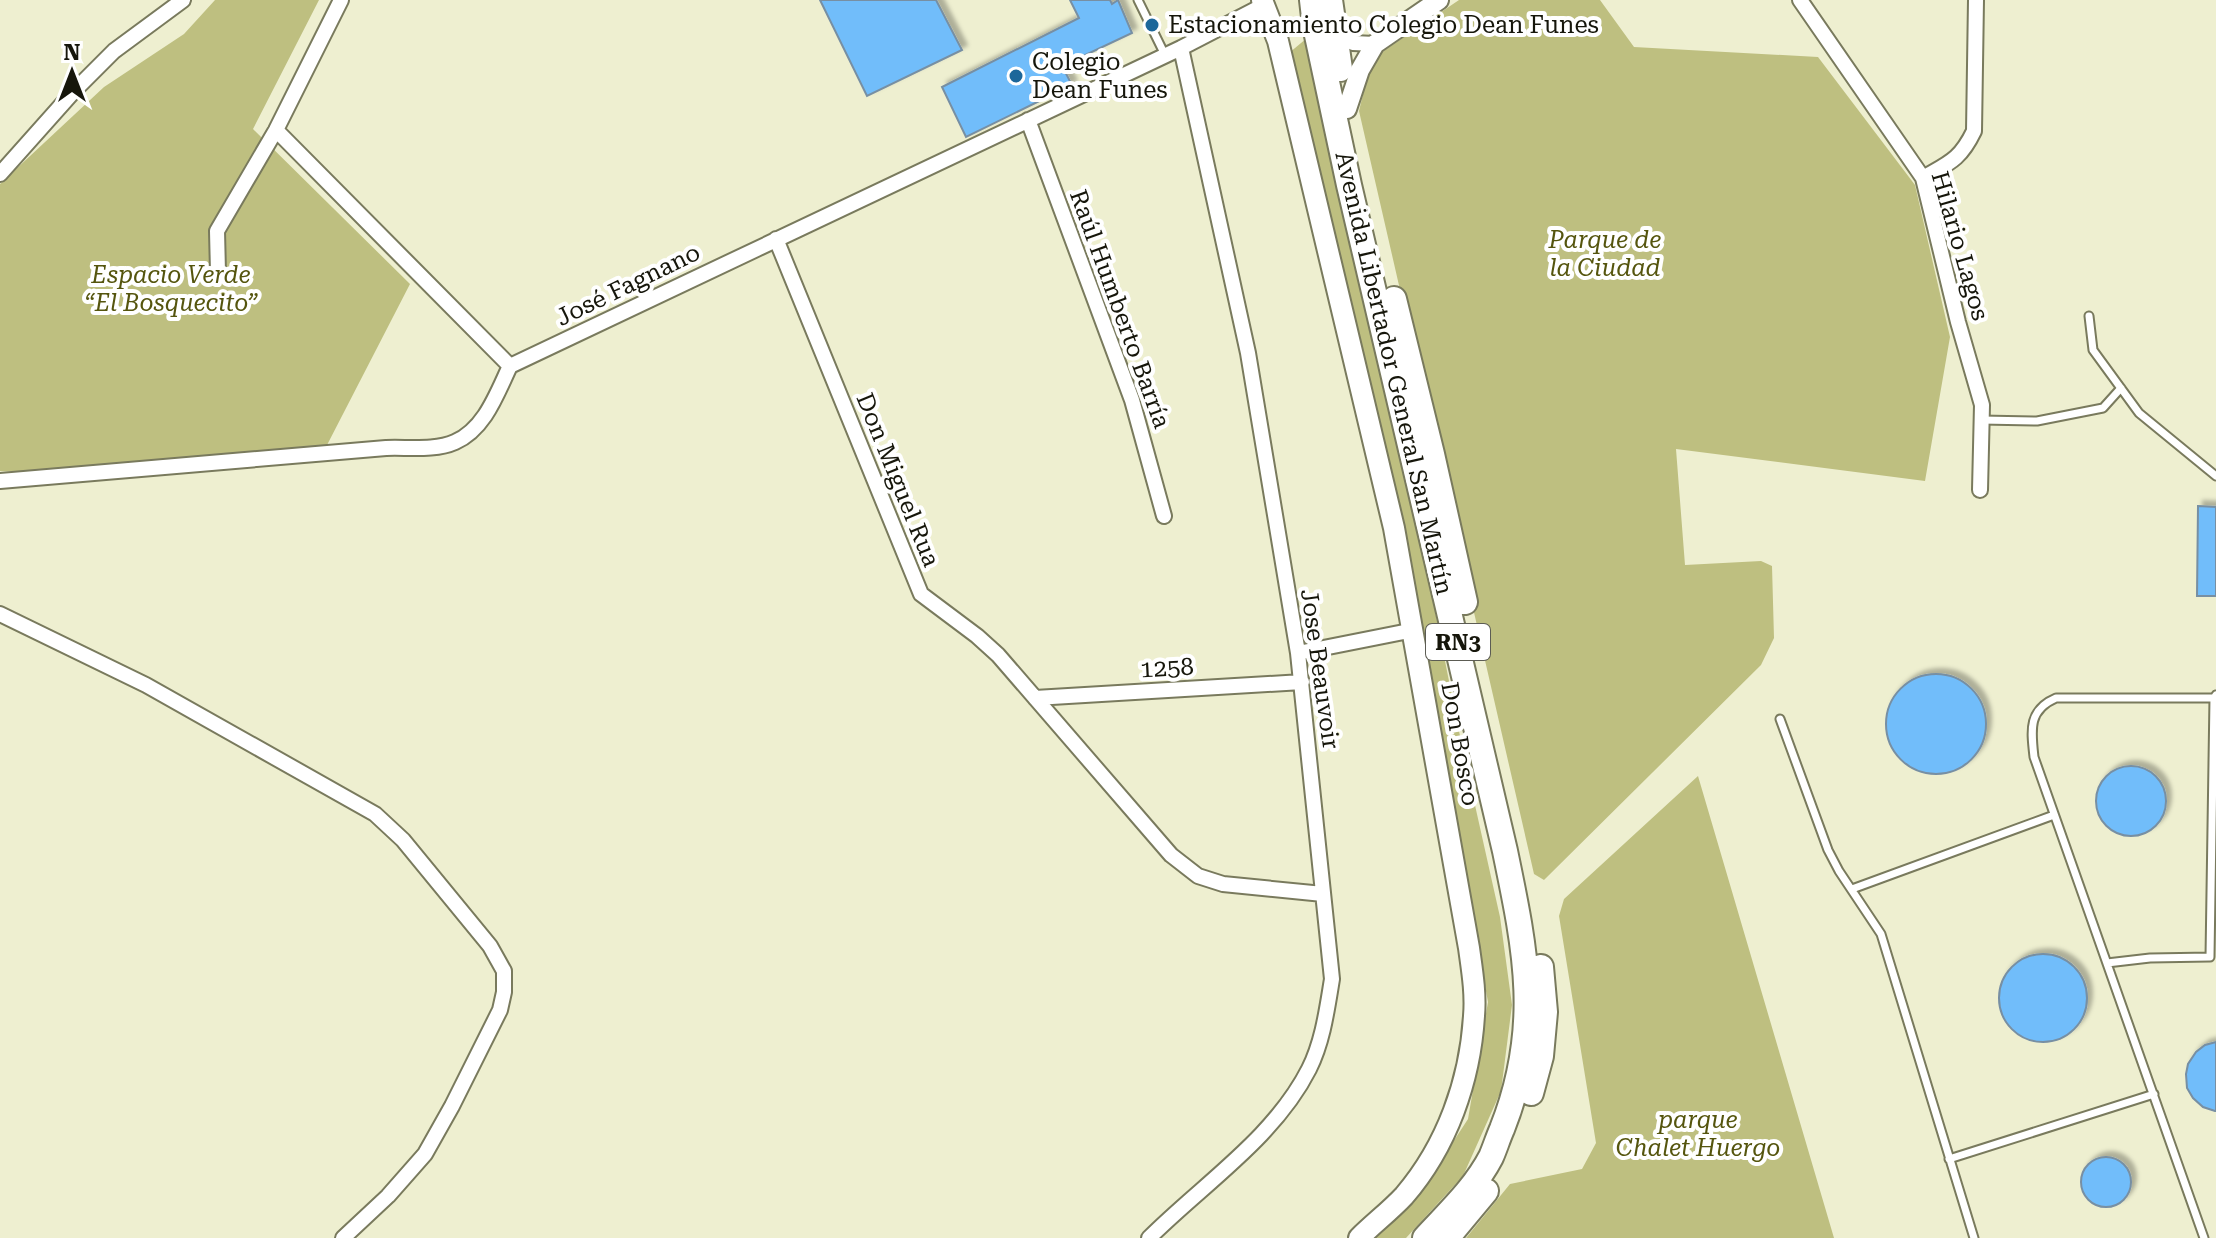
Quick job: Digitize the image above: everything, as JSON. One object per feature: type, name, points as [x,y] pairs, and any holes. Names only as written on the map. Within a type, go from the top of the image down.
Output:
[{"type":"highway","name":"Avenida Libertador General San Martín","points":[[1308,0],[1325,30],[1347,109],[1432,454],[1533,911],[1541,962],[1545,1012],[1541,1056],[1528,1103],[1494,1181],[1447,1238]]},
{"type":"highway","name":"Avenida Libertador General San Martín","points":[[1330,0],[1325,30],[1349,185],[1505,851],[1522,932],[1525,964],[1525,1046],[1518,1087],[1491,1157],[1473,1184],[1425,1238]]},
{"type":"main road","name":"Don Bosco","points":[[1263,2],[1278,41],[1394,528],[1469,948],[1474,1015],[1464,1077],[1449,1126],[1430,1161],[1403,1197],[1359,1238]]},
{"type":"street","points":[[0,174],[114,51],[183,0]]},
{"type":"street","points":[[218,272],[217,231],[276,130],[341,0]]},
{"type":"street","points":[[1347,109],[1360,70],[1375,44],[1439,0]]},
{"type":"street","name":"Hilario Lagos","points":[[1800,0],[1923,178],[1982,405],[1980,490]]},
{"type":"street","points":[[1923,178],[1952,162],[1966,149],[1974,131],[1976,0]]},
{"type":"street","name":"José Fagnano","points":[[510,366],[1181,48],[1263,2]]},
{"type":"street","points":[[1325,30],[1353,43],[1375,44]]},
{"type":"street","name":"Jose Beauvoir","points":[[1149,1238],[1265,1130],[1291,1099],[1310,1066],[1325,1024],[1332,979],[1298,653],[1248,353],[1181,48]]},
{"type":"street","name":"Raúl Humberto Barría","points":[[1028,120],[1132,400],[1164,516]]},
{"type":"street","points":[[0,481],[438,446],[457,441],[487,414],[510,366],[276,130]]},
{"type":"street","name":"Don Miguel Rua","points":[[776,239],[921,594],[998,655],[1171,855],[1198,876],[1223,884],[1323,894]]},
{"type":"street","points":[[0,614],[146,685],[375,814],[403,840],[490,946],[504,971],[500,1010],[425,1154],[388,1196],[343,1238]]},
{"type":"street","points":[[1298,653],[1414,630]]},
{"type":"street","name":"1258","points":[[1035,698],[1302,682]]},
{"type":"lane","points":[[1138,0],[1165,55]]},
{"type":"lane","points":[[2089,316],[2093,350],[2139,413],[2216,476]]},
{"type":"lane","points":[[1981,420],[2037,421],[2103,408],[2121,388]]},
{"type":"lane","points":[[2107,963],[2150,958],[2213,958],[2215,697],[2056,698],[2045,703],[2035,714],[2031,735],[2034,757],[2204,1238]]},
{"type":"lane","points":[[1780,719],[1828,850],[1881,934],[1974,1238]]},
{"type":"lane","points":[[1852,889],[2054,815]]},
{"type":"lane","points":[[1949,1159],[2154,1094]]},
{"type":"green space","name":"Espacio Verde “El Bosquecito”","points":[[215,0],[319,0],[253,129],[410,284],[326,447],[34,473],[0,471],[0,184],[104,87],[184,34]]},
{"type":"green space","name":"Parque de la Ciudad","points":[[1459,0],[1600,0],[1634,47],[1818,57],[1915,185],[1950,337],[1925,481],[1676,449],[1685,565],[1761,561],[1772,566],[1774,638],[1761,665],[1544,880],[1534,874],[1359,111],[1367,78],[1382,52]]},
{"type":"green space","points":[[1313,33],[1329,154],[1433,601],[1500,917],[1512,1005],[1501,1091],[1463,1176],[1406,1238],[1373,1238],[1427,1182],[1468,1119],[1488,1002],[1431,689],[1289,53]]},
{"type":"green space","name":"parque Chalet Huergo","points":[[1698,776],[1834,1238],[1466,1238],[1510,1184],[1582,1169],[1596,1143],[1559,916],[1564,899]]},
{"type":"building","points":[[820,0],[936,0],[962,50],[867,96]]},
{"type":"building","name":"Colegio Dean Funes","points":[[1070,0],[1110,0],[1112,4],[1118,0],[1132,33],[1062,66],[1072,85],[966,137],[942,87],[1079,18]]},
{"type":"building","points":[[2198,506],[2216,507],[2216,596],[2197,596]]},
{"type":"building","points":[[1936,674],[1964,682],[1978,696],[1986,724],[1978,752],[1964,766],[1936,774],[1908,766],[1894,752],[1886,724],[1894,696],[1908,682]]},
{"type":"building","points":[[2131,766],[2150,772],[2160,782],[2166,801],[2160,820],[2150,830],[2131,836],[2112,830],[2102,820],[2096,801],[2102,782],[2112,772]]},
{"type":"building","points":[[2043,954],[2068,961],[2080,973],[2087,998],[2080,1023],[2068,1035],[2043,1042],[2018,1035],[2006,1023],[1999,998],[2006,973],[2018,961]]},
{"type":"building","points":[[2216,1042],[2215,1111],[2203,1107],[2193,1098],[2187,1088],[2186,1074],[2196,1052]]},
{"type":"building","points":[[2106,1157],[2124,1164],[2131,1182],[2124,1200],[2106,1207],[2088,1200],[2081,1182],[2088,1164]]},
{"type":"place","name":"Estacionamiento Colegio Dean Funes","points":[[1152,25]]},
{"type":"place","name":"Colegio Dean Funes","points":[[1016,76]]}]
